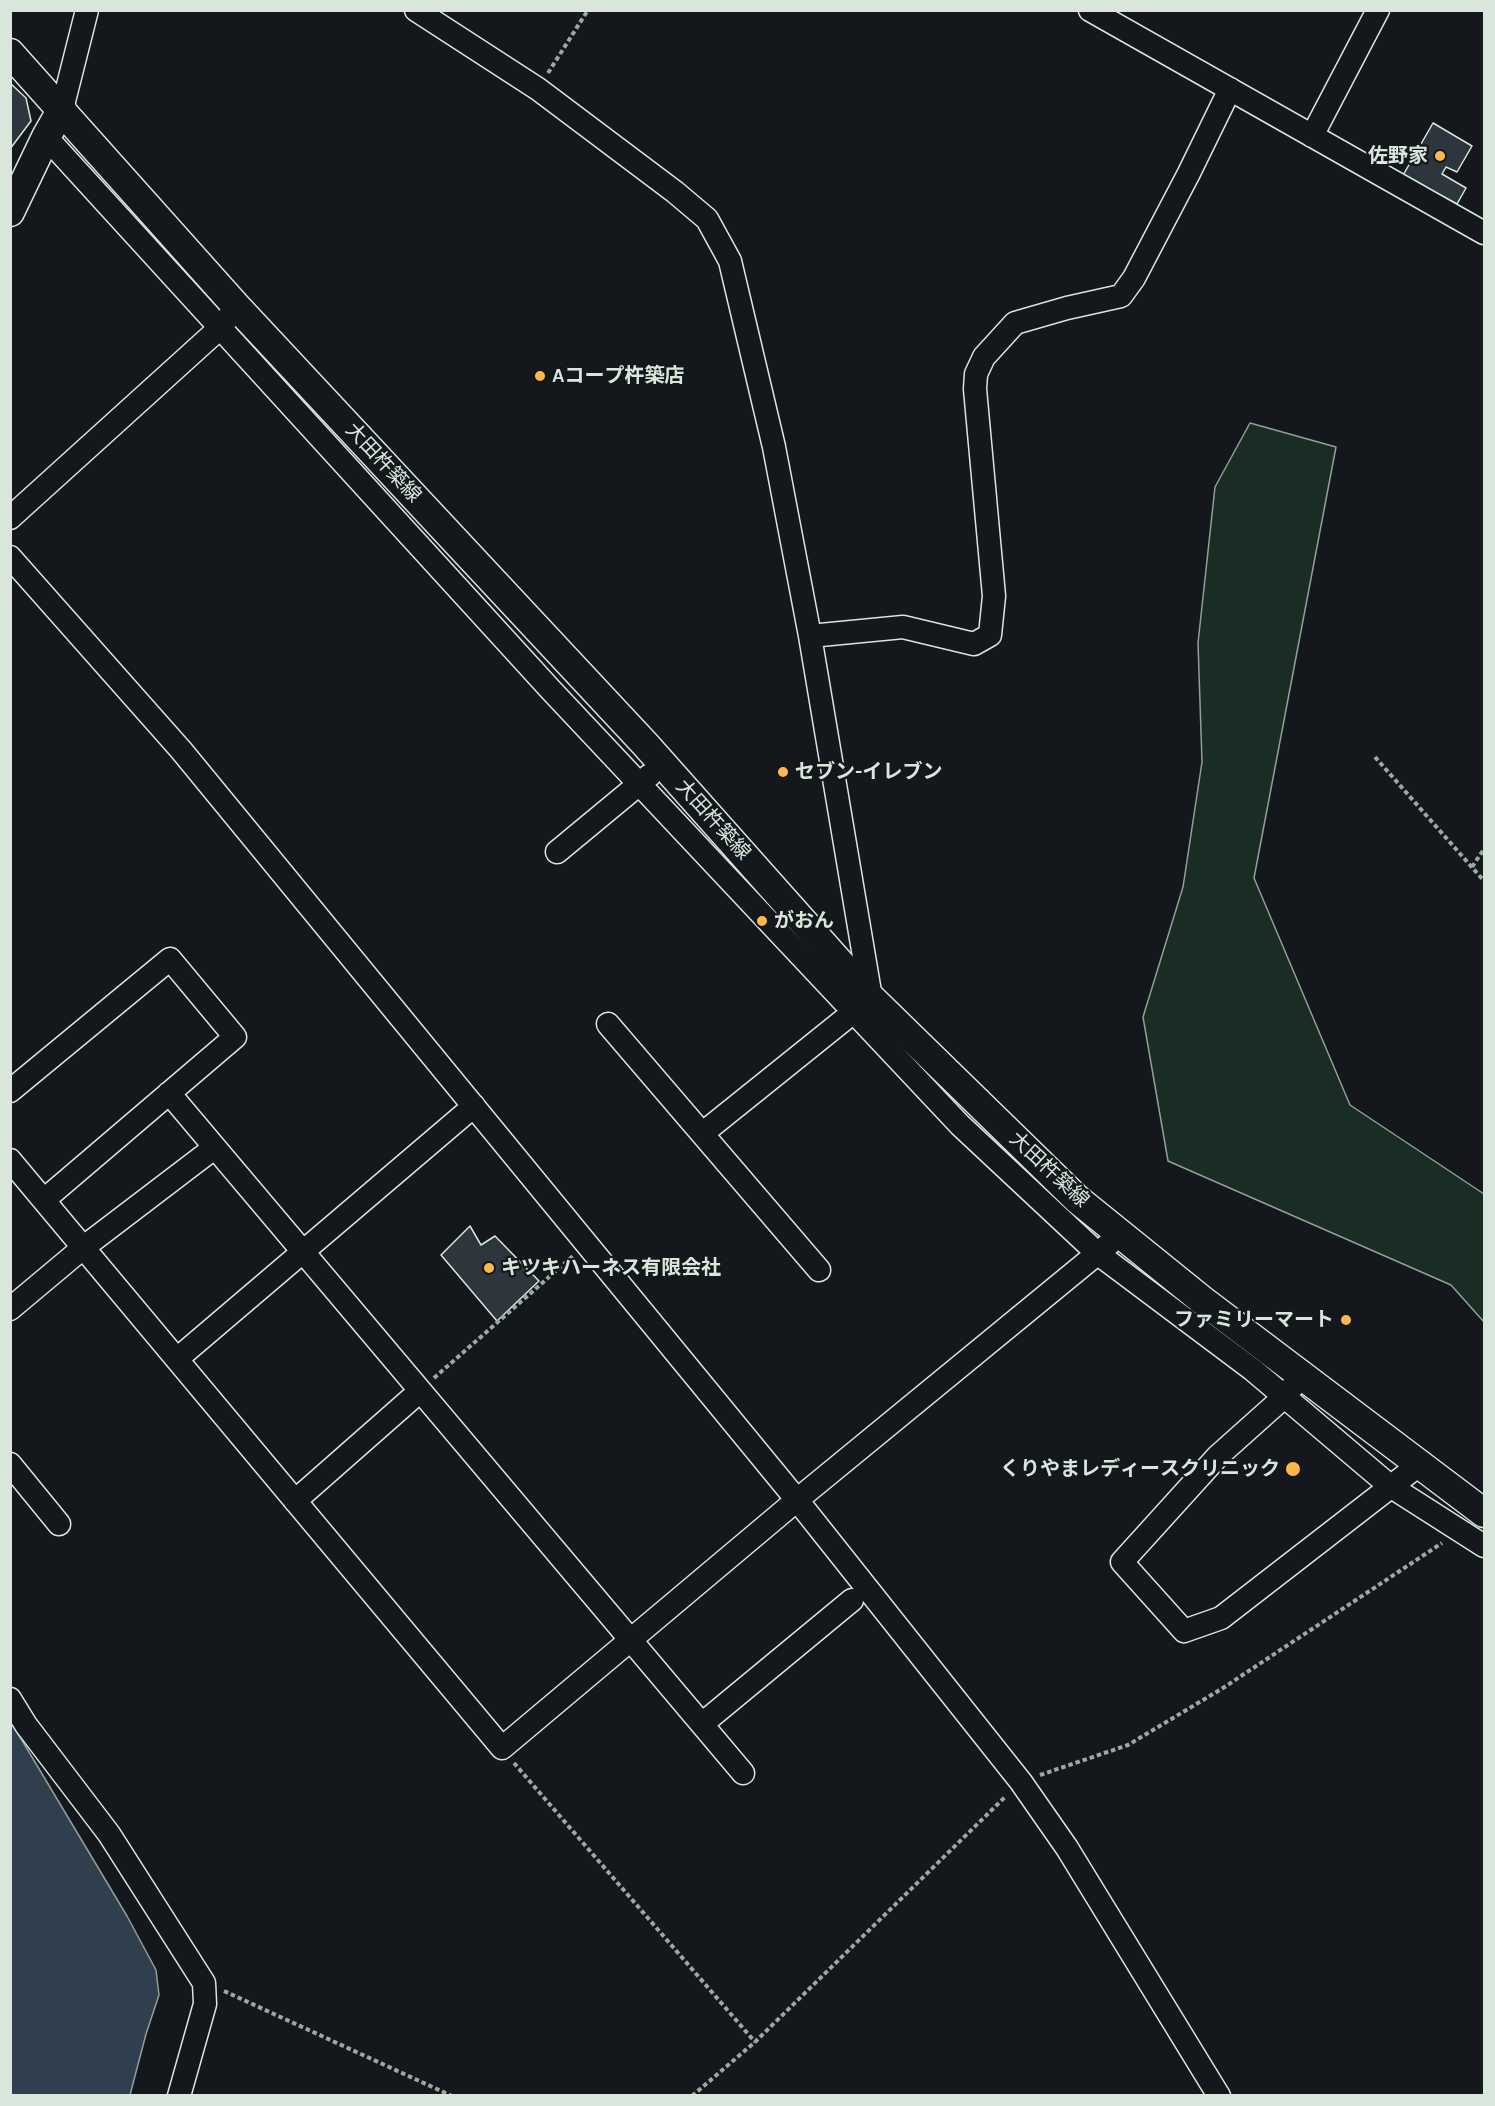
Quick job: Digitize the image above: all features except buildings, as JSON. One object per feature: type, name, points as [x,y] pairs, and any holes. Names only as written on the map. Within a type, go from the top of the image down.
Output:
[{"type":"main road","name":"大田杵築線","points":[[10,53],[62,109],[229,317],[663,764],[862,1004],[1077,1199],[1202,1300],[1485,1513]]},
{"type":"main road","points":[[10,212],[62,109]]},
{"type":"street","points":[[62,109],[87,10]]},
{"type":"street","points":[[416,10],[538,89],[675,192],[707,219],[730,261],[774,447],[810,636],[862,1004]]},
{"type":"street","points":[[1090,10],[1485,233]]},
{"type":"street","points":[[1312,136],[1378,10]]},
{"type":"street","points":[[810,636],[903,627],[974,644],[990,634],[994,596],[975,389],[976,374],[984,357],[1015,323],[1121,296],[1134,278],[1189,174],[1230,89]]},
{"type":"street","points":[[46,137],[229,317],[550,690],[639,784],[862,1004],[960,1125],[1097,1253],[1253,1370],[1390,1486],[1485,1546]]},
{"type":"street","points":[[10,518],[229,317]]},
{"type":"street","points":[[10,557],[181,750],[797,1500],[1021,1782],[1067,1848],[1219,2096]]},
{"type":"street","points":[[556,852],[663,764]]},
{"type":"street","points":[[10,1091],[170,959],[236,1037],[44,1200]]},
{"type":"street","points":[[703,1133],[862,1004]]},
{"type":"street","points":[[608,1024],[819,1270]]},
{"type":"street","points":[[169,1093],[743,1773]]},
{"type":"street","points":[[177,1359],[474,1106]]},
{"type":"street","points":[[10,1309],[84,1247],[214,1148]]},
{"type":"street","points":[[10,1161],[502,1748],[797,1500],[1120,1234]]},
{"type":"street","points":[[1302,1374],[1284,1397],[1218,1456],[1122,1562],[1184,1631],[1221,1618],[1420,1464]]},
{"type":"street","points":[[295,1501],[420,1391]]},
{"type":"street","points":[[10,1464],[58,1524]]},
{"type":"street","points":[[702,1724],[852,1600]]},
{"type":"street","points":[[10,1699],[26,1725],[109,1834],[204,1983],[205,2004],[179,2096]]},
{"type":"path","points":[[538,89],[588,10]]},
{"type":"path","points":[[1375,757],[1485,881]]},
{"type":"path","points":[[1472,867],[1485,849]]},
{"type":"path","points":[[420,1391],[587,1244]]},
{"type":"path","points":[[692,2096],[755,2042],[1021,1782],[1128,1745],[1223,1688],[1461,1530]]},
{"type":"path","points":[[502,1748],[755,2042]]},
{"type":"path","points":[[204,1983],[452,2096]]},
{"type":"green space","points":[[1250,423],[1336,447],[1254,878],[1350,1105],[1484,1194],[1484,1322],[1451,1285],[1168,1161],[1143,1017],[1183,887],[1202,762],[1198,643],[1215,487]]},
{"type":"water","points":[[11,1722],[127,1916],[156,1970],[159,1995],[130,2095],[11,2095]]},
{"type":"place","name":"佐野家","points":[[1440,156]]},
{"type":"place","name":"Aコープ杵築店","points":[[540,376]]},
{"type":"place","name":"セブン-イレブン","points":[[783,772]]},
{"type":"place","name":"がおん","points":[[762,921]]},
{"type":"place","name":"キツキハーネス有限会社","points":[[489,1268]]},
{"type":"place","name":"ファミリーマート","points":[[1346,1320]]},
{"type":"place","name":"くりやまレディースクリニック","points":[[1293,1469]]}]
